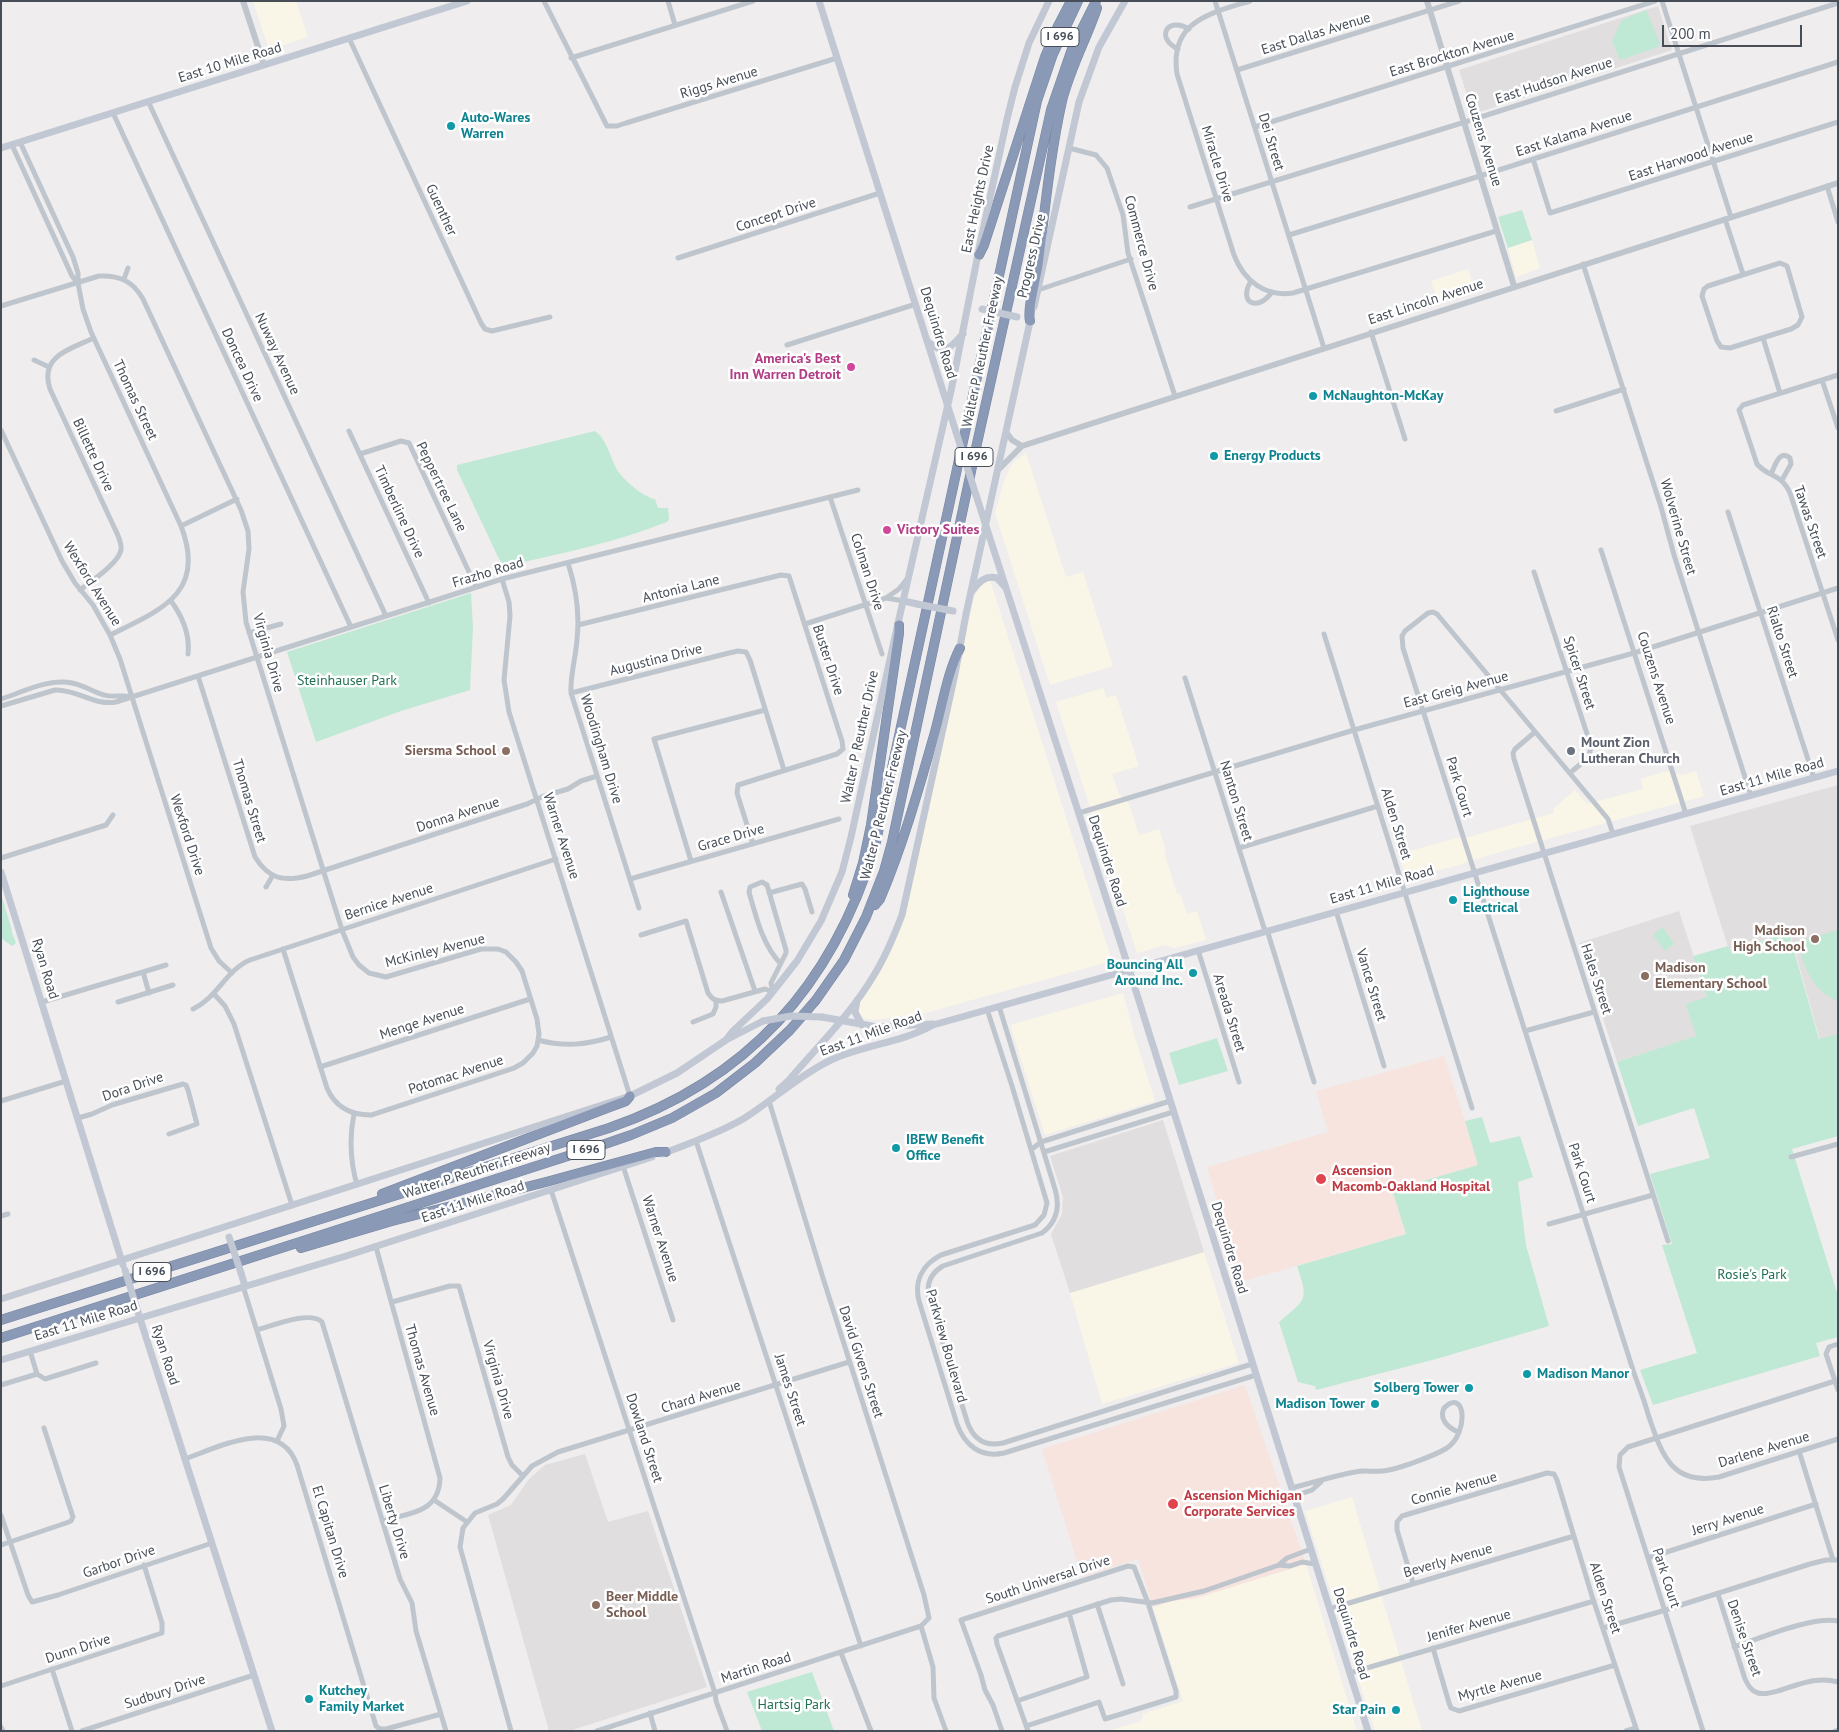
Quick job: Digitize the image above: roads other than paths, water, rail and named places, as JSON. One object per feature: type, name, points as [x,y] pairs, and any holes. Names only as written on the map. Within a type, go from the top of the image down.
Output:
[{"type":"highway","points":[[979,255],[984,245],[1045,56],[1071,1]]},
{"type":"highway","name":"Walter P Reuther Freeway","points":[[1,1320],[617,1125],[657,1109],[684,1095],[739,1058],[780,1020],[818,972],[839,937],[865,878],[877,837],[1037,101],[1053,54],[1078,1]]},
{"type":"highway","points":[[1030,321],[1028,315],[1035,284],[1052,158],[1063,100],[1078,53],[1098,1]]},
{"type":"highway","name":"Walter P Reuther Freeway","points":[[1,1338],[632,1135],[672,1118],[698,1104],[740,1075],[772,1049],[828,984],[848,952],[866,917],[884,871],[892,842],[978,438],[1051,110],[1072,49],[1098,1]]},
{"type":"highway","points":[[839,937],[843,919],[861,868],[871,825],[899,625]]},
{"type":"highway","points":[[866,917],[880,899],[898,856],[935,731],[953,662],[960,648]]},
{"type":"highway","points":[[302,1225],[626,1101],[630,1096]]},
{"type":"highway","points":[[247,1260],[281,1254],[392,1221],[656,1152],[666,1152]]},
{"type":"main road","name":"East 10 Mile Road","points":[[1,148],[467,1]]},
{"type":"main road","name":"Dequindre Road","points":[[819,1],[1129,968],[1368,1731]]},
{"type":"main road","name":"East Heights Drive","points":[[948,406],[964,334],[980,244],[1015,87],[1030,43],[1049,1]]},
{"type":"main road","name":"Progress Drive","points":[[986,524],[1079,102],[1090,70],[1107,32],[1125,1]]},
{"type":"main road","points":[[968,307],[1017,317],[1024,324],[1026,337]]},
{"type":"main road","points":[[927,342],[937,350],[943,350],[951,347],[964,334]]},
{"type":"main road","name":"Walter P Reuther Drive","points":[[726,1040],[773,992],[793,966],[809,943],[840,877],[851,837],[948,406]]},
{"type":"main road","points":[[769,1101],[828,1034],[873,977],[884,958],[902,915],[986,524]]},
{"type":"main road","points":[[971,592],[981,581],[990,577],[999,580],[1007,591]]},
{"type":"main road","points":[[904,601],[966,614]]},
{"type":"main road","name":"East 11 Mile Road","points":[[1,1360],[376,1247],[666,1152],[728,1128],[807,1074],[831,1060],[860,1049],[921,1031],[934,1024],[1129,968],[1838,772]]},
{"type":"main road","name":"Ryan Road","points":[[1,872],[136,1306],[272,1731]]},
{"type":"main road","points":[[857,999],[855,1012],[862,1025]]},
{"type":"main road","name":"East 11 Mile Road","points":[[1,1299],[630,1096],[677,1073],[726,1040],[764,1021],[791,1016],[822,1017],[862,1025],[894,1027],[934,1024]]},
{"type":"main road","points":[[822,1017],[826,1022],[828,1034]]},
{"type":"main road","points":[[217,1230],[226,1232],[229,1237],[244,1286]]},
{"type":"street","points":[[243,1],[264,65]]},
{"type":"street","points":[[544,1],[571,58],[752,1]]},
{"type":"street","points":[[668,1],[675,25]]},
{"type":"street","name":"Dei Street","points":[[1215,1],[1324,348]]},
{"type":"street","name":"Miracle Drive","points":[[1250,1],[1201,18],[1183,37],[1178,49],[1176,64],[1236,261],[1250,281],[1272,292],[1288,293],[1306,289]]},
{"type":"street","name":"Couzens Avenue","points":[[1427,1],[1514,286]]},
{"type":"street","name":"East Dallas Avenue","points":[[1237,70],[1459,1]]},
{"type":"street","name":"East Brockton Avenue","points":[[1254,127],[1448,68],[1655,1]]},
{"type":"street","points":[[1662,1],[1713,162],[1743,274]]},
{"type":"street","name":"East Hudson Avenue","points":[[1190,207],[1465,122],[1838,2]]},
{"type":"street","points":[[1178,49],[1167,41],[1166,31],[1175,24],[1189,29]]},
{"type":"street","name":"Guenther","points":[[349,38],[481,324],[485,329],[492,331],[550,317]]},
{"type":"street","name":"Riggs Avenue","points":[[571,58],[606,126],[617,126],[837,58]]},
{"type":"street","name":"East Kalama Avenue","points":[[1289,235],[1838,62]]},
{"type":"street","name":"Nuway Avenue","points":[[148,101],[386,616]]},
{"type":"street","name":"Doncea Drive","points":[[113,113],[351,627]]},
{"type":"street","name":"East Harwood Avenue","points":[[1533,159],[1550,214],[1838,122]]},
{"type":"street","points":[[20,142],[73,257],[78,273],[78,283]]},
{"type":"street","name":"Thomas Street","points":[[12,145],[72,276],[78,283],[83,309],[94,338],[181,526],[189,550],[188,569],[182,586],[170,601],[156,611],[110,635]]},
{"type":"street","name":"Commerce Drive","points":[[1069,148],[1096,155],[1103,160],[1108,168],[1123,214],[1126,242],[1131,260],[1175,396]]},
{"type":"street","name":"East Lincoln Avenue","points":[[998,470],[1022,446],[1838,183]]},
{"type":"street","points":[[1826,186],[1838,222]]},
{"type":"street","name":"Concept Drive","points":[[678,258],[880,193]]},
{"type":"street","points":[[37,200],[45,195]]},
{"type":"street","points":[[48,223],[56,220]]},
{"type":"street","points":[[1306,289],[1496,231]]},
{"type":"street","points":[[1038,290],[1131,260]]},
{"type":"street","points":[[1780,263],[1784,264],[1787,268],[1802,320],[1796,327],[1726,348],[1721,347],[1716,340],[1702,296],[1703,290],[1708,286],[1743,274],[1780,263]]},
{"type":"street","name":"Wolverine Street","points":[[1583,264],[1662,507],[1674,555],[1751,796]]},
{"type":"street","points":[[1,306],[99,276],[116,276],[124,279],[128,268]]},
{"type":"street","name":"Virginia Drive","points":[[124,279],[136,287],[143,299],[236,499],[248,531],[249,559],[243,602],[249,632],[342,930],[356,962],[369,973]]},
{"type":"street","name":"Miracle Drive","points":[[1250,281],[1246,293],[1248,299],[1253,303],[1264,302],[1272,292]]},
{"type":"street","points":[[787,345],[916,304]]},
{"type":"street","points":[[1371,332],[1405,440]]},
{"type":"street","points":[[34,360],[49,367],[55,358],[62,353],[94,338]]},
{"type":"street","points":[[1763,338],[1780,393],[1838,375]]},
{"type":"street","name":"Billette Drive","points":[[49,367],[47,375],[50,389],[121,545],[120,553],[114,562],[80,590]]},
{"type":"street","points":[[1822,380],[1838,428]]},
{"type":"street","points":[[1556,411],[1624,390]]},
{"type":"street","name":"Tawas Street","points":[[1780,393],[1743,406],[1739,410],[1755,460],[1762,469],[1782,480],[1790,492],[1838,640]]},
{"type":"street","name":"Wexford Avenue","points":[[1,430],[62,561],[80,590],[92,604],[110,635],[131,697]]},
{"type":"street","name":"Timberline Drive","points":[[349,431],[429,603]]},
{"type":"street","points":[[1006,432],[1012,440],[1022,446]]},
{"type":"street","name":"Peppertree Lane","points":[[360,454],[401,441],[409,443],[476,587]]},
{"type":"street","points":[[1771,474],[1779,458],[1787,455],[1790,458],[1791,464],[1782,480]]},
{"type":"street","name":"Frazho Road","points":[[1,706],[55,690],[69,690],[106,704],[116,702],[502,578],[858,490]]},
{"type":"street","name":"Colman Drive","points":[[830,497],[882,654]]},
{"type":"street","points":[[181,526],[236,499]]},
{"type":"street","name":"Rialto Street","points":[[1728,512],[1814,778]]},
{"type":"street","name":"Couzens Avenue","points":[[1601,550],[1686,814]]},
{"type":"street","name":"Woodingham Drive","points":[[568,563],[576,593],[578,625],[571,693],[639,908]]},
{"type":"street","name":"Spicer Street","points":[[1534,572],[1591,750],[1589,757],[1570,773]]},
{"type":"street","name":"Antonia Lane","points":[[578,625],[781,575],[790,576]]},
{"type":"street","points":[[805,624],[886,598],[899,588],[910,575]]},
{"type":"street","name":"Buster Drive","points":[[784,770],[842,751],[842,741],[790,576]]},
{"type":"street","name":"Warner Avenue","points":[[502,578],[509,602],[510,616],[504,688],[536,800],[630,1096]]},
{"type":"street","name":"East Greig Avenue","points":[[1079,813],[1354,730],[1634,652],[1838,588]]},
{"type":"street","points":[[886,598],[904,601]]},
{"type":"street","points":[[170,601],[179,613],[183,623],[188,640],[188,654]]},
{"type":"street","name":"Park Court","points":[[1501,690],[1440,617],[1433,612],[1424,616],[1402,636],[1403,648],[1474,873],[1656,1438],[1624,1449],[1618,1462],[1703,1731]]},
{"type":"street","points":[[249,632],[281,624]]},
{"type":"street","name":"Alden Street","points":[[1324,634],[1472,1108]]},
{"type":"street","name":"Augustina Drive","points":[[571,693],[738,651],[746,652],[750,660],[765,710]]},
{"type":"street","name":"Thomas Street","points":[[198,676],[252,851],[261,866],[272,875]]},
{"type":"street","name":"Nanton Street","points":[[1185,678],[1314,1082]]},
{"type":"street","name":"Frazho Road","points":[[1,698],[50,683],[64,682],[73,683],[106,696],[124,695],[131,697]]},
{"type":"street","points":[[1501,690],[1608,820],[1613,834]]},
{"type":"street","name":"Wexford Drive","points":[[131,697],[211,948],[219,961],[232,973]]},
{"type":"street","points":[[691,861],[654,739],[765,710],[784,770],[738,785],[736,793],[753,844]]},
{"type":"street","name":"Hales Street","points":[[1535,732],[1515,749],[1514,756],[1668,1241]]},
{"type":"street","name":"Donna Avenue","points":[[323,870],[536,800],[597,776]]},
{"type":"street","points":[[1239,848],[1378,806]]},
{"type":"street","points":[[1,858],[106,825],[113,815]]},
{"type":"street","name":"Grace Drive","points":[[630,879],[839,819]]},
{"type":"street","name":"Bernice Avenue","points":[[214,994],[244,962],[556,859]]},
{"type":"street","points":[[266,887],[272,875],[285,879],[294,879],[323,870]]},
{"type":"street","points":[[773,992],[771,983],[786,950],[767,885],[762,882],[750,887],[749,892],[765,939],[780,963]]},
{"type":"street","points":[[769,893],[802,884],[812,912]]},
{"type":"street","points":[[721,892],[755,991]]},
{"type":"street","name":"Vance Street","points":[[1336,911],[1384,1066]]},
{"type":"street","points":[[641,935],[686,921],[708,992],[716,1001],[713,1014],[694,1022]]},
{"type":"street","points":[[283,949],[327,1088],[332,1098],[344,1109],[354,1114],[350,1134],[350,1148],[352,1170],[356,1184]]},
{"type":"street","name":"McKinley Avenue","points":[[369,973],[386,977],[481,949],[498,949],[506,952],[522,971],[530,999]]},
{"type":"street","name":"Areada Street","points":[[1198,950],[1239,1082]]},
{"type":"street","points":[[42,1002],[166,965]]},
{"type":"street","points":[[143,972],[149,993]]},
{"type":"street","points":[[118,1002],[173,985]]},
{"type":"street","points":[[716,1001],[765,989],[773,992]]},
{"type":"street","points":[[193,1009],[205,1003],[214,994],[225,1006],[234,1024],[292,1205]]},
{"type":"street","points":[[530,999],[538,1027],[538,1040],[554,1044],[573,1045],[587,1044],[612,1037]]},
{"type":"street","name":"Menge Avenue","points":[[320,1066],[530,999]]},
{"type":"street","name":"Parkview Boulevard","points":[[999,1006],[1050,1172],[1058,1205],[1052,1223],[1042,1233],[943,1266],[933,1274],[928,1284],[928,1294],[932,1310],[967,1421],[973,1434],[977,1439],[993,1444],[1003,1442],[1252,1364]]},
{"type":"street","name":"Parkview Boulevard","points":[[987,1009],[1048,1204],[1042,1219],[1032,1227],[936,1258],[922,1272],[917,1288],[922,1312],[957,1424],[964,1440],[980,1452],[993,1455],[1004,1454],[1256,1375]]},
{"type":"street","points":[[1525,1031],[1594,1012]]},
{"type":"street","name":"Potomac Avenue","points":[[354,1114],[371,1115],[514,1068],[533,1053],[538,1040]]},
{"type":"street","points":[[1007,1068],[1012,1063],[1017,1065]]},
{"type":"street","points":[[1,1101],[66,1081]]},
{"type":"street","points":[[1012,1086],[1017,1087],[1022,1081]]},
{"type":"street","name":"Dora Drive","points":[[78,1118],[120,1102],[183,1084],[186,1085],[188,1090],[197,1124],[169,1134]]},
{"type":"street","name":"David Givens Street","points":[[769,1101],[849,1362],[924,1595],[929,1618],[921,1626]]},
{"type":"street","points":[[1032,1149],[1041,1142],[1170,1101]]},
{"type":"street","points":[[1044,1152],[1173,1112]]},
{"type":"street","name":"James Street","points":[[696,1141],[860,1646]]},
{"type":"street","points":[[1791,1157],[1838,1144]]},
{"type":"street","name":"Warner Avenue","points":[[624,1166],[673,1320]]},
{"type":"street","points":[[1040,1175],[1046,1175],[1050,1172]]},
{"type":"street","points":[[1044,1189],[1051,1186],[1055,1189]]},
{"type":"street","name":"Dowland Street","points":[[551,1190],[715,1693],[716,1701],[728,1731]]},
{"type":"street","points":[[1549,1224],[1653,1195]]},
{"type":"street","points":[[1,1216],[8,1214]]},
{"type":"street","points":[[1013,1233],[1015,1243]]},
{"type":"street","name":"Thomas Avenue","points":[[376,1247],[439,1475],[440,1484],[434,1500]]},
{"type":"street","points":[[957,1250],[960,1260]]},
{"type":"street","points":[[185,1459],[250,1437],[264,1437],[277,1441],[282,1432],[284,1420],[244,1286]]},
{"type":"street","name":"Virginia Drive","points":[[392,1302],[450,1286],[459,1286],[463,1293],[508,1457],[512,1465],[523,1476]]},
{"type":"street","points":[[922,1312],[929,1314],[932,1310]]},
{"type":"street","name":"Liberty Drive","points":[[257,1330],[312,1317],[320,1320],[400,1580],[412,1603],[416,1631],[446,1731]]},
{"type":"street","points":[[930,1336],[935,1337],[944,1348]]},
{"type":"street","points":[[1838,1344],[1826,1350],[1826,1356],[1838,1390]]},
{"type":"street","points":[[30,1351],[36,1374],[45,1379],[96,1364]]},
{"type":"street","name":"Chard Avenue","points":[[466,1522],[475,1513],[503,1500],[532,1466],[558,1452],[849,1362]]},
{"type":"street","points":[[940,1368],[950,1365]]},
{"type":"street","points":[[1,1385],[36,1374]]},
{"type":"street","points":[[1656,1438],[1835,1381]]},
{"type":"street","points":[[1150,1396],[1153,1407]]},
{"type":"street","points":[[1293,1492],[1324,1480],[1359,1471],[1388,1470],[1441,1451],[1452,1444],[1458,1432],[1462,1423],[1462,1410],[1458,1405],[1451,1404],[1444,1408],[1442,1417],[1444,1422],[1458,1432]]},
{"type":"street","points":[[957,1424],[967,1421]]},
{"type":"street","points":[[1070,1422],[1074,1432]]},
{"type":"street","points":[[1,1545],[66,1523],[71,1521],[73,1517],[44,1428]]},
{"type":"street","name":"Darlene Avenue","points":[[1656,1438],[1661,1452],[1671,1465],[1688,1476],[1700,1478],[1719,1477],[1838,1439]]},
{"type":"street","name":"El Capitan Drive","points":[[277,1441],[286,1448],[296,1461],[376,1726],[380,1729],[386,1729],[441,1714]]},
{"type":"street","points":[[1603,1628],[1665,1611],[1810,1564],[1835,1560],[1799,1451]]},
{"type":"street","name":"Alden Street","points":[[1552,1473],[1557,1480],[1636,1729]]},
{"type":"street","name":"Connie Avenue","points":[[1413,1583],[1397,1530],[1397,1522],[1402,1516],[1552,1473]]},
{"type":"street","points":[[382,1521],[419,1512],[434,1500],[466,1522],[461,1535],[460,1546],[511,1731]]},
{"type":"street","name":"Jerry Avenue","points":[[1648,1558],[1816,1504]]},
{"type":"street","points":[[1,1515],[10,1542]]},
{"type":"street","name":"Beverly Avenue","points":[[1329,1608],[1574,1536]]},
{"type":"street","name":"Garbor Drive","points":[[10,1542],[32,1602],[212,1543]]},
{"type":"street","points":[[1027,1728],[996,1638],[1000,1635],[1116,1599],[1148,1603],[1204,1591],[1279,1565],[1287,1558],[1311,1549]]},
{"type":"street","points":[[1279,1565],[1290,1566],[1302,1562],[1315,1564]]},
{"type":"street","name":"Dunn Drive","points":[[1,1686],[162,1633],[162,1622],[144,1565]]},
{"type":"street","name":"South Universal Drive","points":[[1002,1731],[985,1690],[961,1620],[1128,1566],[1134,1567],[1148,1603],[1176,1691],[1176,1697],[1104,1719],[1099,1702],[1027,1728]]},
{"type":"street","name":"Denise Street","points":[[1718,1594],[1747,1684],[1757,1693],[1768,1693],[1816,1680],[1838,1682]]},
{"type":"street","name":"Jenifer Avenue","points":[[1350,1673],[1594,1601]]},
{"type":"street","points":[[1097,1604],[1123,1684]]},
{"type":"street","points":[[1017,1701],[1087,1677],[1069,1613]]},
{"type":"street","points":[[1734,1646],[1810,1622],[1838,1621]]},
{"type":"street","points":[[921,1626],[933,1667],[934,1698],[946,1731]]},
{"type":"street","name":"Martin Road","points":[[598,1731],[921,1626]]},
{"type":"street","name":"Myrtle Avenue","points":[[1434,1648],[1449,1703],[1451,1708],[1459,1711],[1615,1665]]},
{"type":"street","points":[[840,1653],[871,1731]]},
{"type":"street","points":[[52,1669],[72,1731]]},
{"type":"street","name":"Sudbury Drive","points":[[82,1731],[254,1674]]},
{"type":"street","points":[[650,1714],[655,1731]]},
{"type":"street","points":[[1,1727],[2,1731]]},
{"type":"street","points":[[1626,1731],[1636,1729]]},
{"type":"place","name":"Auto-Wares Warren","points":[[451,126]]},
{"type":"place","name":"America's Best Inn Warren Detroit","points":[[851,367]]},
{"type":"place","name":"McNaughton-McKay","points":[[1313,396]]},
{"type":"place","name":"Energy Products","points":[[1214,456]]},
{"type":"place","name":"Victory Suites","points":[[887,530]]},
{"type":"place","name":"Siersma School","points":[[506,751]]},
{"type":"place","name":"Mount Zion Lutheran Church","points":[[1571,751]]},
{"type":"place","name":"Lighthouse Electrical","points":[[1453,900]]},
{"type":"place","name":"Madison High School","points":[[1815,939]]},
{"type":"place","name":"Bouncing All Around Inc.","points":[[1193,973]]},
{"type":"place","name":"Madison Elementary School","points":[[1645,976]]},
{"type":"place","name":"IBEW Benefit Office","points":[[896,1148]]},
{"type":"place","name":"Ascension Macomb-Oakland Hospital","points":[[1321,1179]]},
{"type":"place","name":"Madison Manor","points":[[1527,1374]]},
{"type":"place","name":"Solberg Tower","points":[[1469,1388]]},
{"type":"place","name":"Madison Tower","points":[[1375,1404]]},
{"type":"place","name":"Ascension Michigan Corporate Services","points":[[1173,1504]]},
{"type":"place","name":"Beer Middle School","points":[[596,1605]]},
{"type":"place","name":"Kutchey Family Market","points":[[309,1699]]},
{"type":"place","name":"Star Pain","points":[[1396,1710]]},
{"type":"park label","name":"Steinhauser Park","points":[[347,681]]},
{"type":"park label","name":"Rosie's Park","points":[[1752,1275]]},
{"type":"park label","name":"Hartsig Park","points":[[794,1705]]}]
